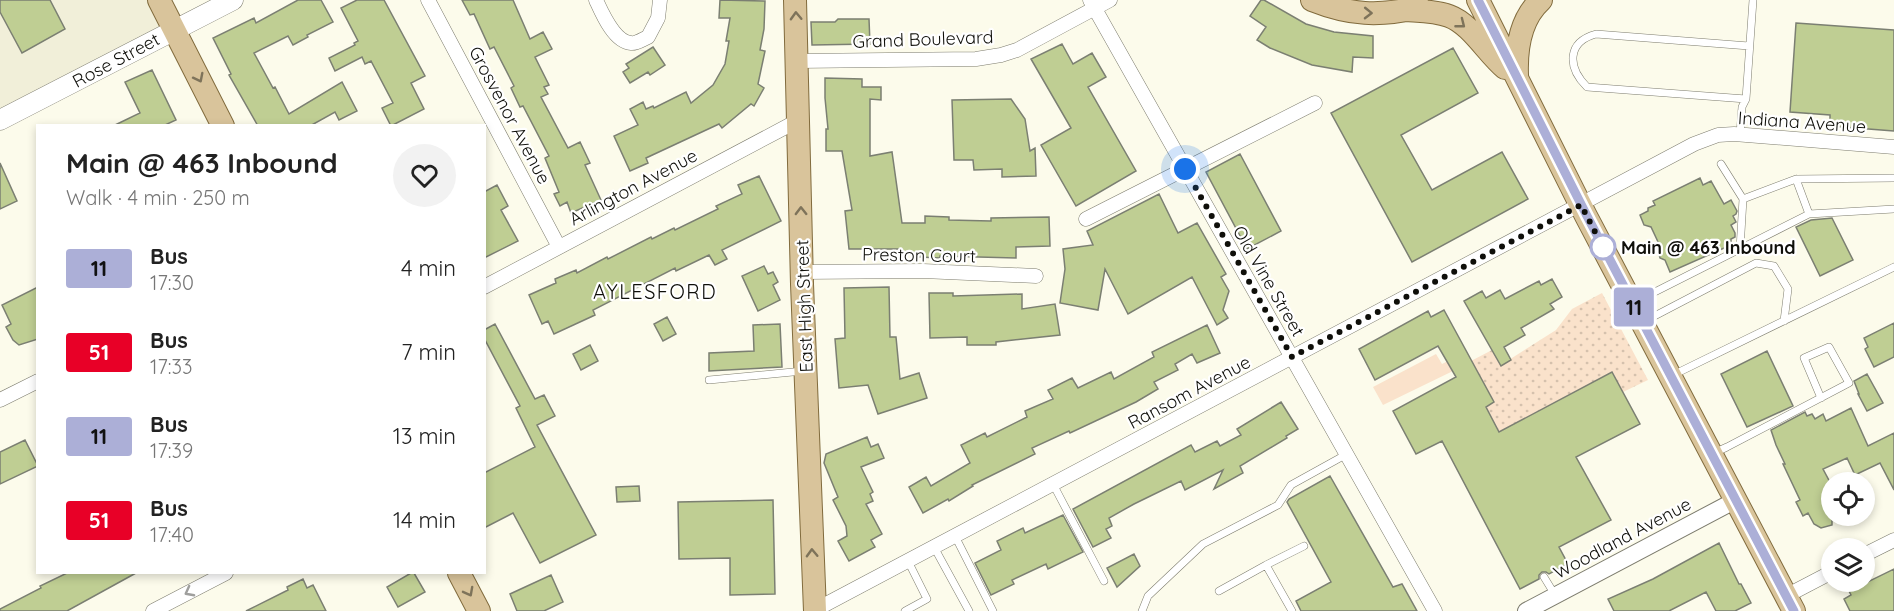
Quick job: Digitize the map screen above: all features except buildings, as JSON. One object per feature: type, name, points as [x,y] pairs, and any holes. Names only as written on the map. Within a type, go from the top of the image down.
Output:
[{"type":"main road","points":[[159,0],[222,124]]},
{"type":"main road","name":"Rose Street","points":[[0,120],[233,0]]},
{"type":"main road","name":"East High Street","points":[[795,0],[802,272],[815,610]]},
{"type":"main road","points":[[1312,0],[1336,9],[1362,14],[1406,10],[1444,0]]},
{"type":"main road","points":[[1478,0],[1581,205],[1790,603]]},
{"type":"main road","points":[[1517,79],[1516,56],[1522,30],[1527,15],[1540,0]]},
{"type":"main road","points":[[1406,10],[1451,16],[1464,24],[1495,60],[1517,79]]},
{"type":"main road","points":[[460,574],[479,611]]},
{"type":"street","name":"Grosvenor Avenue","points":[[428,0],[559,247]]},
{"type":"street","points":[[596,0],[610,27],[622,41],[633,44],[648,37],[658,18],[660,0]]},
{"type":"street","name":"Grand Boulevard","points":[[797,62],[975,59],[1001,55],[1017,50],[1092,4],[1110,0]]},
{"type":"street","name":"Old Vine Street","points":[[1092,4],[1434,611]]},
{"type":"street","points":[[1086,219],[1315,103]]},
{"type":"street","name":"Arlington Avenue","points":[[486,286],[799,120]]},
{"type":"street","name":"Indiana Avenue","points":[[1581,205],[1694,144],[1718,135],[1894,147]]},
{"type":"street","name":"Ransom Avenue","points":[[815,610],[1581,205]]},
{"type":"street","name":"Preston Court","points":[[802,272],[923,271],[1036,276]]},
{"type":"street","points":[[0,400],[36,382]]},
{"type":"street","name":"Woodland Avenue","points":[[1526,611],[1736,500]]},
{"type":"street","points":[[1875,550],[1894,540]]},
{"type":"street","points":[[153,611],[224,574]]},
{"type":"street","points":[[1790,603],[1821,580]]},
{"type":"lane","points":[[1740,135],[1742,107],[1746,99],[1753,0]]},
{"type":"lane","points":[[1746,99],[1587,87],[1581,81],[1573,65],[1573,54],[1577,43],[1596,34],[1749,46]]},
{"type":"lane","points":[[1721,164],[1743,199],[1740,249]]},
{"type":"lane","points":[[1743,199],[1796,179],[1894,178]]},
{"type":"lane","points":[[1796,179],[1809,214]]},
{"type":"lane","points":[[1637,313],[1740,249],[1809,214],[1894,209]]},
{"type":"lane","points":[[1637,313],[1756,263],[1774,266],[1788,289],[1784,321]]},
{"type":"lane","points":[[1671,376],[1894,267]]},
{"type":"lane","points":[[1712,454],[1821,398],[1849,383],[1829,347],[1804,358],[1821,398]]},
{"type":"lane","points":[[709,380],[806,371]]},
{"type":"lane","points":[[1142,611],[1148,596],[1203,544],[1278,505],[1291,485],[1347,454]]},
{"type":"lane","points":[[1053,484],[1104,580]]},
{"type":"lane","points":[[955,536],[993,611]]},
{"type":"lane","points":[[1219,591],[1304,546]]},
{"type":"lane","points":[[934,547],[969,611]]},
{"type":"lane","points":[[905,611],[927,599],[908,561]]},
{"type":"lane","points":[[1266,565],[1292,611]]},
{"type":"lane","points":[[1544,577],[1556,595]]},
{"type":"shaded area","points":[[0,0],[159,0],[173,28],[0,120]]},
{"type":"shaded area","points":[[1602,293],[1648,380],[1623,392],[1612,372],[1499,432],[1484,407],[1494,402],[1471,361],[1492,350],[1501,365],[1556,330],[1572,309]]},
{"type":"shaded area","points":[[1436,354],[1442,364],[1448,361],[1453,371],[1383,405],[1373,387]]},
{"type":"bus line","name":"11","points":[[1478,0],[1587,216],[1794,611]]},
{"type":"place","name":"Main @ 463 Inbound","points":[[1603,247]]},
{"type":"district","name":"AYLESFORD","points":[[655,291]]},
{"type":"route","points":[[1185,169],[1292,357],[1581,205],[1603,247]]}]
